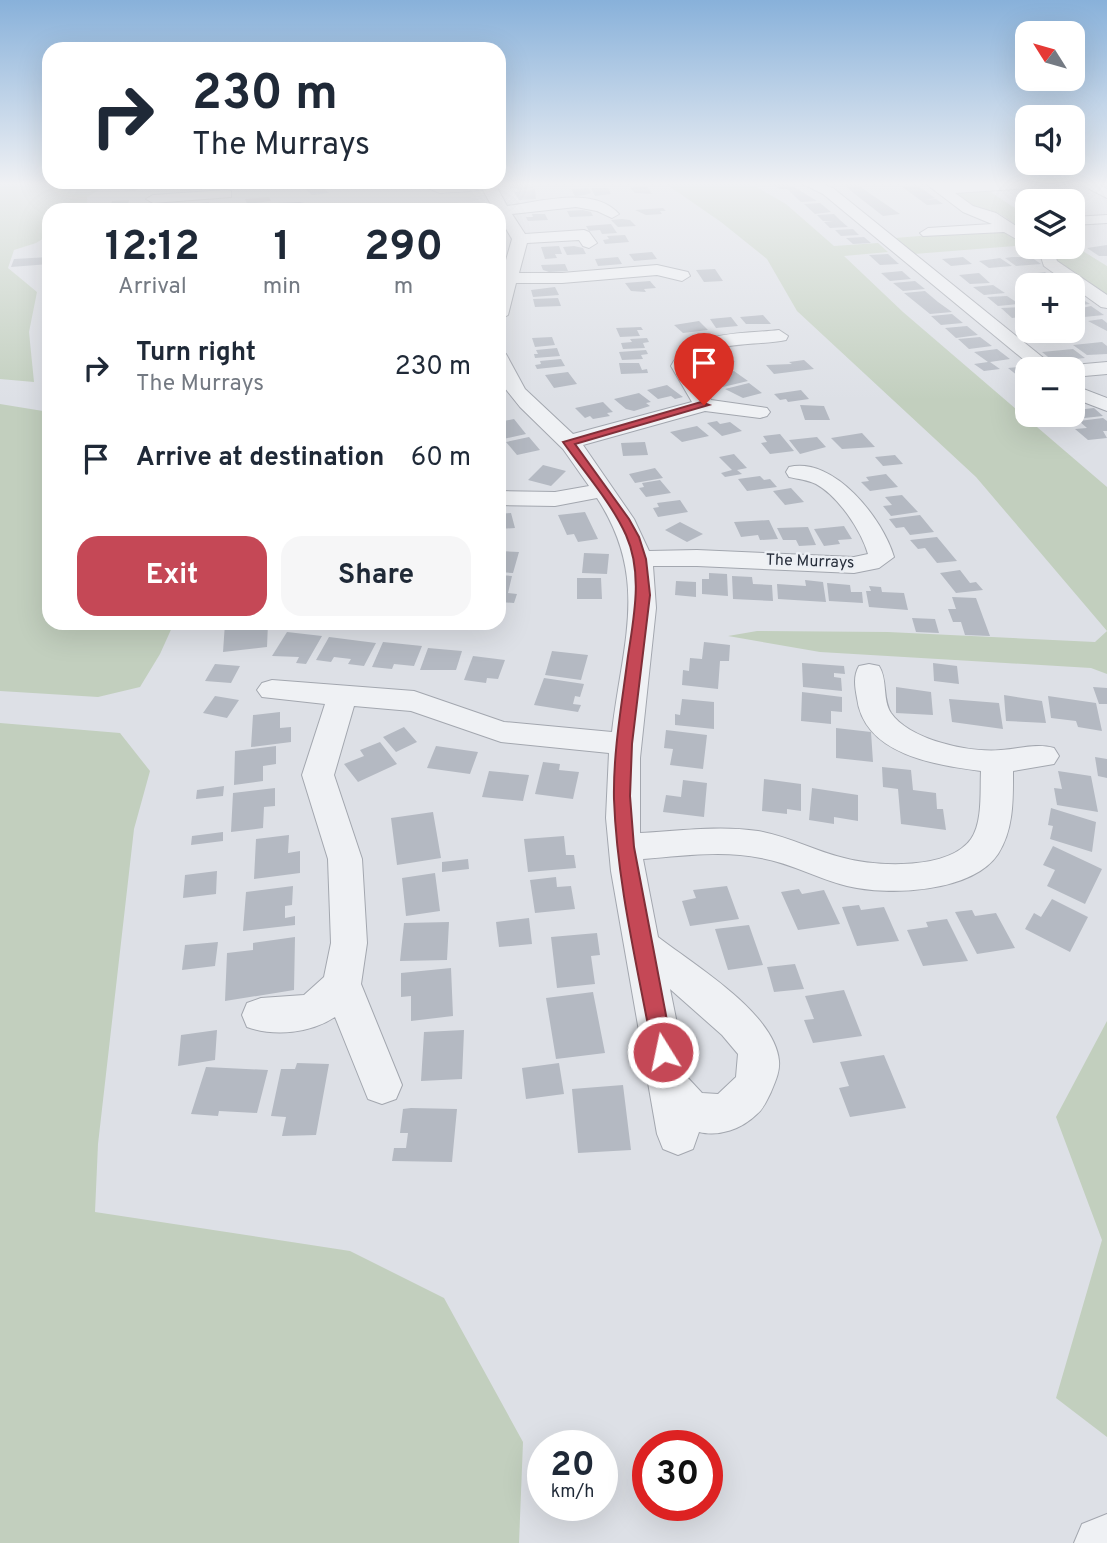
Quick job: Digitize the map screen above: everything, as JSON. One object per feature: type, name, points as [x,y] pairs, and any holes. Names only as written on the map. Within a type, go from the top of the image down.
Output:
[{"type":"street","points":[[506,291],[514,256]]},
{"type":"street","points":[[908,256],[1032,357]]},
{"type":"street","points":[[1049,259],[1050,263],[1107,303]]},
{"type":"street","points":[[510,278],[562,278],[663,265],[682,276]]},
{"type":"street","points":[[704,405],[681,366],[681,360],[697,348],[756,347],[779,336]]},
{"type":"street","points":[[1085,370],[1107,368]]},
{"type":"street","points":[[506,379],[569,442],[604,490],[633,537],[640,559],[643,595],[624,744],[622,796],[625,847],[678,1134]]},
{"type":"street","points":[[1085,396],[1107,405]]},
{"type":"street","points":[[569,442],[704,405],[760,412]]},
{"type":"street","name":"The Murrays","points":[[640,559],[697,558],[854,565],[870,563],[881,557],[881,549],[831,473],[797,472]]},
{"type":"street","points":[[506,498],[555,499],[604,490]]},
{"type":"street","points":[[869,673],[876,714],[898,737],[940,753],[997,762],[1043,756]]},
{"type":"street","points":[[272,690],[414,701],[501,732],[624,744]]},
{"type":"street","points":[[261,1014],[311,1013],[328,1002],[342,984],[349,943],[345,859],[318,775],[342,696]]},
{"type":"street","points":[[625,847],[728,842],[759,844],[848,873],[911,877],[939,872],[965,864],[984,848],[994,823],[997,762]]},
{"type":"street","points":[[643,946],[746,1032],[756,1050],[759,1070],[752,1088],[740,1103],[721,1115],[698,1112],[679,1101],[668,1079]]},
{"type":"street","points":[[342,984],[382,1085]]},
{"type":"street","points":[[1101,1543],[1107,1541]]},
{"type":"green space","points":[[0,256],[12,256],[8,268],[37,292],[29,332],[34,382],[0,379]]},
{"type":"green space","points":[[763,256],[844,256],[903,312],[1015,408],[1015,427],[1037,427],[1107,487],[1107,631],[976,477],[797,311]]},
{"type":"green space","points":[[1085,256],[1091,256],[1107,266],[1107,295],[1085,281],[1085,273],[1073,273],[1057,263],[1056,259],[1085,259]]},
{"type":"green space","points":[[0,404],[42,411],[42,630],[171,630],[140,687],[98,697],[0,691]]},
{"type":"green space","points":[[757,631],[888,632],[1095,642],[1107,631],[1107,674],[1091,668],[820,652],[728,636]]},
{"type":"green space","points":[[0,723],[120,733],[150,771],[134,829],[98,1144],[95,1212],[350,1251],[444,1298],[523,1442],[519,1543],[0,1543]]},
{"type":"green space","points":[[1107,1021],[1107,1437],[1056,1398],[1102,1240],[1056,1117]]},
{"type":"building","points":[[630,256],[655,256],[657,259],[634,261]]},
{"type":"building","points":[[870,256],[890,256],[899,264],[880,265]]},
{"type":"building","points":[[42,257],[42,265],[11,267],[14,259]]},
{"type":"building","points":[[618,257],[622,264],[598,266],[595,259]]},
{"type":"building","points":[[963,257],[972,264],[951,266],[942,259]]},
{"type":"building","points":[[1000,258],[1012,266],[989,268],[979,261]]},
{"type":"building","points":[[1005,258],[1034,259],[1041,264],[1016,266]]},
{"type":"building","points":[[565,264],[568,271],[549,272],[543,270],[541,265]]},
{"type":"building","points":[[715,269],[723,281],[704,282],[696,270]]},
{"type":"building","points":[[902,271],[911,279],[890,281],[881,273]]},
{"type":"building","points":[[979,273],[990,283],[970,284],[959,275]]},
{"type":"building","points":[[650,281],[656,288],[644,289],[646,292],[631,291],[625,283]]},
{"type":"building","points":[[915,281],[925,289],[903,291],[893,283]]},
{"type":"building","points":[[993,285],[1005,293],[984,295],[973,287]]},
{"type":"building","points":[[555,287],[559,295],[533,297],[531,290]]},
{"type":"building","points":[[925,291],[952,312],[930,314],[904,293]]},
{"type":"building","points":[[1007,296],[1015,301],[1015,304],[998,306],[987,297]]},
{"type":"building","points":[[558,298],[561,306],[535,307],[533,299]]},
{"type":"building","points":[[1091,306],[1104,315],[1085,317],[1085,307]]},
{"type":"building","points":[[1015,307],[1015,318],[1012,318],[1001,308]]},
{"type":"building","points":[[952,314],[963,323],[941,325],[931,316]]},
{"type":"building","points":[[763,315],[771,324],[746,324],[740,317]]},
{"type":"building","points":[[731,317],[738,326],[716,328],[710,319]]},
{"type":"building","points":[[1102,319],[1107,323],[1107,331],[1088,321]]},
{"type":"building","points":[[699,321],[708,330],[683,333],[674,325]]},
{"type":"building","points":[[967,326],[978,335],[956,338],[945,328]]},
{"type":"building","points":[[641,327],[643,330],[637,330],[640,336],[620,337],[616,328]]},
{"type":"building","points":[[552,337],[555,345],[535,347],[532,338]]},
{"type":"building","points":[[980,337],[992,346],[969,349],[958,339]]},
{"type":"building","points":[[647,338],[649,342],[643,343],[645,348],[623,349],[621,343],[632,342],[630,339]]},
{"type":"building","points":[[1102,342],[1107,346],[1107,354],[1087,355],[1073,345]]},
{"type":"building","points":[[557,348],[560,356],[535,358],[534,354],[538,354],[536,350]]},
{"type":"building","points":[[997,349],[1010,359],[990,362],[1000,369],[984,371],[974,364],[988,362],[974,352]]},
{"type":"building","points":[[1073,349],[1084,357],[1048,357],[1042,352]]},
{"type":"building","points":[[646,350],[648,354],[641,355],[643,359],[622,360],[619,352]]},
{"type":"building","points":[[729,357],[735,362],[724,364],[728,368],[711,370],[706,364],[712,363],[708,360]]},
{"type":"building","points":[[561,359],[565,366],[537,369],[535,365],[541,364],[540,361]]},
{"type":"building","points":[[804,360],[814,369],[774,374],[766,365],[792,364],[789,362]]},
{"type":"building","points":[[619,363],[639,363],[642,370],[647,369],[648,373],[621,374]]},
{"type":"building","points":[[734,371],[748,381],[723,387],[713,376]]},
{"type":"building","points":[[568,372],[577,384],[554,388],[545,375]]},
{"type":"building","points":[[749,383],[762,393],[743,398],[725,389]]},
{"type":"building","points":[[667,385],[683,397],[658,399],[647,390]]},
{"type":"building","points":[[801,390],[809,399],[788,402],[786,399],[780,400],[774,394]]},
{"type":"building","points":[[639,393],[651,402],[646,403],[650,406],[634,411],[626,409],[614,399]]},
{"type":"building","points":[[603,402],[613,412],[607,413],[610,416],[585,418],[575,408]]},
{"type":"building","points":[[800,405],[824,406],[830,420],[805,420]]},
{"type":"building","points":[[1094,408],[1103,416],[1085,418],[1085,409]]},
{"type":"building","points":[[1103,418],[1107,421],[1107,431],[1103,431],[1107,438],[1088,440],[1075,429],[1087,428],[1085,420]]},
{"type":"building","points":[[514,419],[526,434],[506,438],[506,421]]},
{"type":"building","points":[[717,421],[720,424],[730,422],[742,431],[722,436],[707,423]]},
{"type":"building","points":[[697,426],[709,436],[682,442],[670,432]]},
{"type":"building","points":[[862,433],[875,447],[842,449],[831,438]]},
{"type":"building","points":[[780,434],[794,451],[770,454],[761,443],[767,442],[763,436]]},
{"type":"building","points":[[529,437],[540,450],[517,455],[506,442]]},
{"type":"building","points":[[817,437],[826,447],[800,454],[789,440]]},
{"type":"building","points":[[645,442],[648,455],[623,456],[621,443]]},
{"type":"building","points":[[734,454],[747,468],[737,470],[742,474],[725,477],[721,473],[732,470],[719,457]]},
{"type":"building","points":[[895,455],[903,464],[883,466],[875,457]]},
{"type":"building","points":[[543,465],[566,471],[551,486],[528,480]]},
{"type":"building","points":[[655,468],[663,478],[635,483],[629,474]]},
{"type":"building","points":[[886,474],[898,487],[870,491],[861,482],[869,481],[866,477]]},
{"type":"building","points":[[760,476],[764,480],[770,479],[777,487],[747,491],[738,479]]},
{"type":"building","points":[[660,480],[671,493],[646,497],[639,488],[644,487],[642,483]]},
{"type":"building","points":[[791,488],[804,502],[785,505],[773,491]]},
{"type":"building","points":[[902,495],[918,512],[891,516],[883,506],[892,505],[885,497]]},
{"type":"building","points":[[680,500],[688,512],[658,517],[653,508],[659,507],[657,503]]},
{"type":"building","points":[[585,512],[598,539],[578,542],[574,534],[567,535],[558,515]]},
{"type":"building","points":[[506,513],[511,513],[515,528],[506,529]]},
{"type":"building","points":[[920,515],[934,532],[910,535],[904,527],[896,528],[889,519]]},
{"type":"building","points":[[769,520],[778,539],[760,540],[758,535],[741,537],[734,522]]},
{"type":"building","points":[[680,522],[703,534],[687,542],[665,530]]},
{"type":"building","points":[[844,526],[852,539],[838,540],[840,544],[824,546],[814,529]]},
{"type":"building","points":[[808,527],[816,545],[799,546],[796,540],[783,540],[777,528]]},
{"type":"building","points":[[937,537],[957,561],[937,563],[925,548],[918,549],[910,540]]},
{"type":"building","points":[[506,551],[519,552],[513,573],[506,572]]},
{"type":"building","points":[[584,553],[609,554],[607,574],[582,573]]},
{"type":"building","points":[[960,570],[970,583],[976,582],[983,590],[956,593],[940,573]]},
{"type":"building","points":[[709,573],[727,574],[728,596],[702,594],[702,579],[709,579]]},
{"type":"building","points":[[506,576],[512,576],[508,593],[517,594],[514,603],[506,602]]},
{"type":"building","points":[[732,576],[752,577],[753,584],[772,585],[773,601],[733,599]]},
{"type":"building","points":[[577,578],[601,578],[602,599],[577,599]]},
{"type":"building","points":[[805,580],[823,582],[826,602],[778,599],[777,584],[806,586]]},
{"type":"building","points":[[676,581],[696,582],[696,597],[675,595]]},
{"type":"building","points":[[827,583],[850,585],[851,592],[862,592],[863,603],[829,601]]},
{"type":"building","points":[[869,586],[881,587],[882,592],[904,593],[908,610],[869,607],[866,591],[871,591]]},
{"type":"building","points":[[952,597],[976,598],[990,636],[965,635],[961,622],[953,622],[948,609],[956,609]]},
{"type":"building","points":[[912,618],[935,619],[939,633],[916,632]]},
{"type":"building","points":[[225,630],[268,630],[267,647],[223,652]]},
{"type":"building","points":[[287,632],[322,636],[306,664],[296,663],[299,657],[272,656]]},
{"type":"building","points":[[329,637],[376,643],[364,666],[348,664],[351,659],[334,657],[331,662],[316,660]]},
{"type":"building","points":[[383,642],[422,646],[414,666],[394,664],[392,669],[372,667]]},
{"type":"building","points":[[704,642],[730,645],[729,661],[720,661],[718,689],[682,685],[683,670],[689,671],[690,658],[702,659]]},
{"type":"building","points":[[428,648],[462,651],[456,670],[420,670]]},
{"type":"building","points":[[552,651],[588,655],[581,680],[545,675]]},
{"type":"building","points":[[473,656],[505,660],[498,679],[487,678],[486,683],[464,680]]},
{"type":"building","points":[[802,663],[844,666],[845,674],[834,673],[834,677],[841,678],[842,691],[803,687]]},
{"type":"building","points":[[933,663],[957,666],[959,684],[934,681]]},
{"type":"building","points":[[215,664],[240,666],[231,683],[205,681]]},
{"type":"building","points":[[544,678],[584,684],[580,697],[575,696],[573,704],[581,705],[578,712],[534,705]]},
{"type":"building","points":[[896,687],[931,692],[933,715],[896,713]]},
{"type":"building","points":[[1093,687],[1107,688],[1107,704],[1099,704]]},
{"type":"building","points":[[802,692],[842,697],[842,712],[831,711],[831,724],[801,721]]},
{"type":"building","points":[[1004,695],[1042,701],[1046,723],[1006,721]]},
{"type":"building","points":[[215,696],[239,700],[227,718],[203,713]]},
{"type":"building","points":[[1048,696],[1096,703],[1102,731],[1078,727],[1076,721],[1051,718]]},
{"type":"building","points":[[682,699],[714,702],[714,729],[675,725],[675,714],[680,715]]},
{"type":"building","points":[[949,699],[999,703],[1003,729],[952,722]]},
{"type":"building","points":[[280,712],[280,728],[291,727],[291,742],[251,747],[253,715]]},
{"type":"building","points":[[404,727],[417,742],[396,752],[383,737]]},
{"type":"building","points":[[836,728],[871,732],[873,762],[836,758]]},
{"type":"building","points":[[666,730],[707,735],[703,769],[670,765],[673,749],[664,748]]},
{"type":"building","points":[[380,742],[397,764],[358,782],[344,764],[364,756],[360,750]]},
{"type":"building","points":[[276,746],[276,764],[263,766],[263,781],[234,785],[235,751]]},
{"type":"building","points":[[436,746],[478,752],[470,774],[427,768]]},
{"type":"building","points":[[1095,757],[1107,759],[1107,778],[1098,776]]},
{"type":"building","points":[[543,762],[560,764],[559,770],[579,772],[573,799],[535,794]]},
{"type":"building","points":[[882,767],[911,770],[913,790],[936,793],[937,809],[943,809],[946,830],[901,824],[898,789],[883,787]]},
{"type":"building","points":[[489,771],[529,775],[523,801],[482,797]]},
{"type":"building","points":[[1058,771],[1091,776],[1098,812],[1057,805],[1054,788],[1062,789]]},
{"type":"building","points":[[764,779],[801,784],[801,811],[787,809],[787,814],[762,811]]},
{"type":"building","points":[[683,780],[707,783],[704,817],[663,812],[666,795],[681,797]]},
{"type":"building","points":[[224,786],[223,796],[196,799],[197,790]]},
{"type":"building","points":[[275,788],[275,806],[264,807],[263,828],[231,832],[233,793]]},
{"type":"building","points":[[812,788],[858,795],[858,821],[834,817],[834,824],[809,820]]},
{"type":"building","points":[[1051,808],[1096,822],[1092,852],[1050,839],[1053,826],[1048,825]]},
{"type":"building","points":[[433,812],[441,858],[397,865],[391,818]]},
{"type":"building","points":[[223,832],[223,841],[191,845],[192,836]]},
{"type":"building","points":[[289,835],[288,853],[300,851],[300,873],[254,879],[256,839]]},
{"type":"building","points":[[564,836],[566,855],[574,855],[576,868],[528,872],[524,839]]},
{"type":"building","points":[[1053,846],[1102,869],[1085,904],[1047,886],[1055,870],[1043,865]]},
{"type":"building","points":[[468,859],[469,869],[442,872],[442,862]]},
{"type":"building","points":[[217,871],[216,894],[183,898],[185,875]]},
{"type":"building","points":[[435,873],[440,911],[406,916],[402,878]]},
{"type":"building","points":[[556,877],[557,887],[571,886],[575,909],[535,913],[530,880]]},
{"type":"building","points":[[293,886],[292,905],[285,906],[285,918],[295,916],[295,925],[243,931],[246,892]]},
{"type":"building","points":[[727,886],[739,919],[690,926],[682,901],[696,898],[693,890]]},
{"type":"building","points":[[799,889],[802,894],[824,890],[840,924],[798,930],[781,892]]},
{"type":"building","points":[[1052,899],[1088,917],[1070,952],[1025,929],[1034,913],[1041,917]]},
{"type":"building","points":[[859,905],[861,910],[884,907],[899,941],[857,946],[842,907]]},
{"type":"building","points":[[972,910],[975,916],[996,913],[1015,948],[977,954],[955,912]]},
{"type":"building","points":[[529,918],[532,944],[499,947],[496,922]]},
{"type":"building","points":[[947,919],[968,961],[923,966],[907,930],[928,927],[926,922]]},
{"type":"building","points":[[449,922],[447,960],[400,961],[404,923]]},
{"type":"building","points":[[749,925],[763,965],[728,970],[715,929]]},
{"type":"building","points":[[597,933],[600,955],[591,956],[595,984],[557,988],[551,937]]},
{"type":"building","points":[[295,937],[294,990],[225,1001],[227,953],[253,950],[253,943]]},
{"type":"building","points":[[218,942],[215,966],[182,970],[185,945]]},
{"type":"building","points":[[795,964],[804,989],[774,992],[767,967]]},
{"type":"building","points":[[451,968],[453,1016],[411,1021],[411,996],[401,997],[401,973]]},
{"type":"building","points":[[844,990],[862,1036],[813,1043],[804,1020],[814,1019],[805,996]]},
{"type":"building","points":[[593,992],[605,1053],[556,1059],[546,998]]},
{"type":"building","points":[[217,1030],[215,1060],[178,1066],[181,1035]]},
{"type":"building","points":[[464,1030],[462,1079],[421,1081],[424,1032]]},
{"type":"building","points":[[884,1055],[906,1108],[850,1117],[839,1088],[849,1086],[840,1062]]},
{"type":"building","points":[[297,1063],[329,1064],[316,1135],[282,1136],[286,1117],[271,1116],[281,1069],[295,1069]]},
{"type":"building","points":[[559,1063],[564,1094],[526,1099],[522,1068]]},
{"type":"building","points":[[206,1067],[268,1070],[257,1113],[219,1111],[218,1116],[191,1114]]},
{"type":"building","points":[[623,1085],[631,1150],[578,1153],[572,1089]]},
{"type":"building","points":[[403,1109],[457,1109],[452,1162],[392,1161],[394,1148],[406,1148],[408,1133],[400,1133]]},
{"type":"route","points":[[663,1052],[625,847],[622,796],[624,744],[643,595],[640,559],[633,537],[623,519],[569,442],[704,405]]}]
